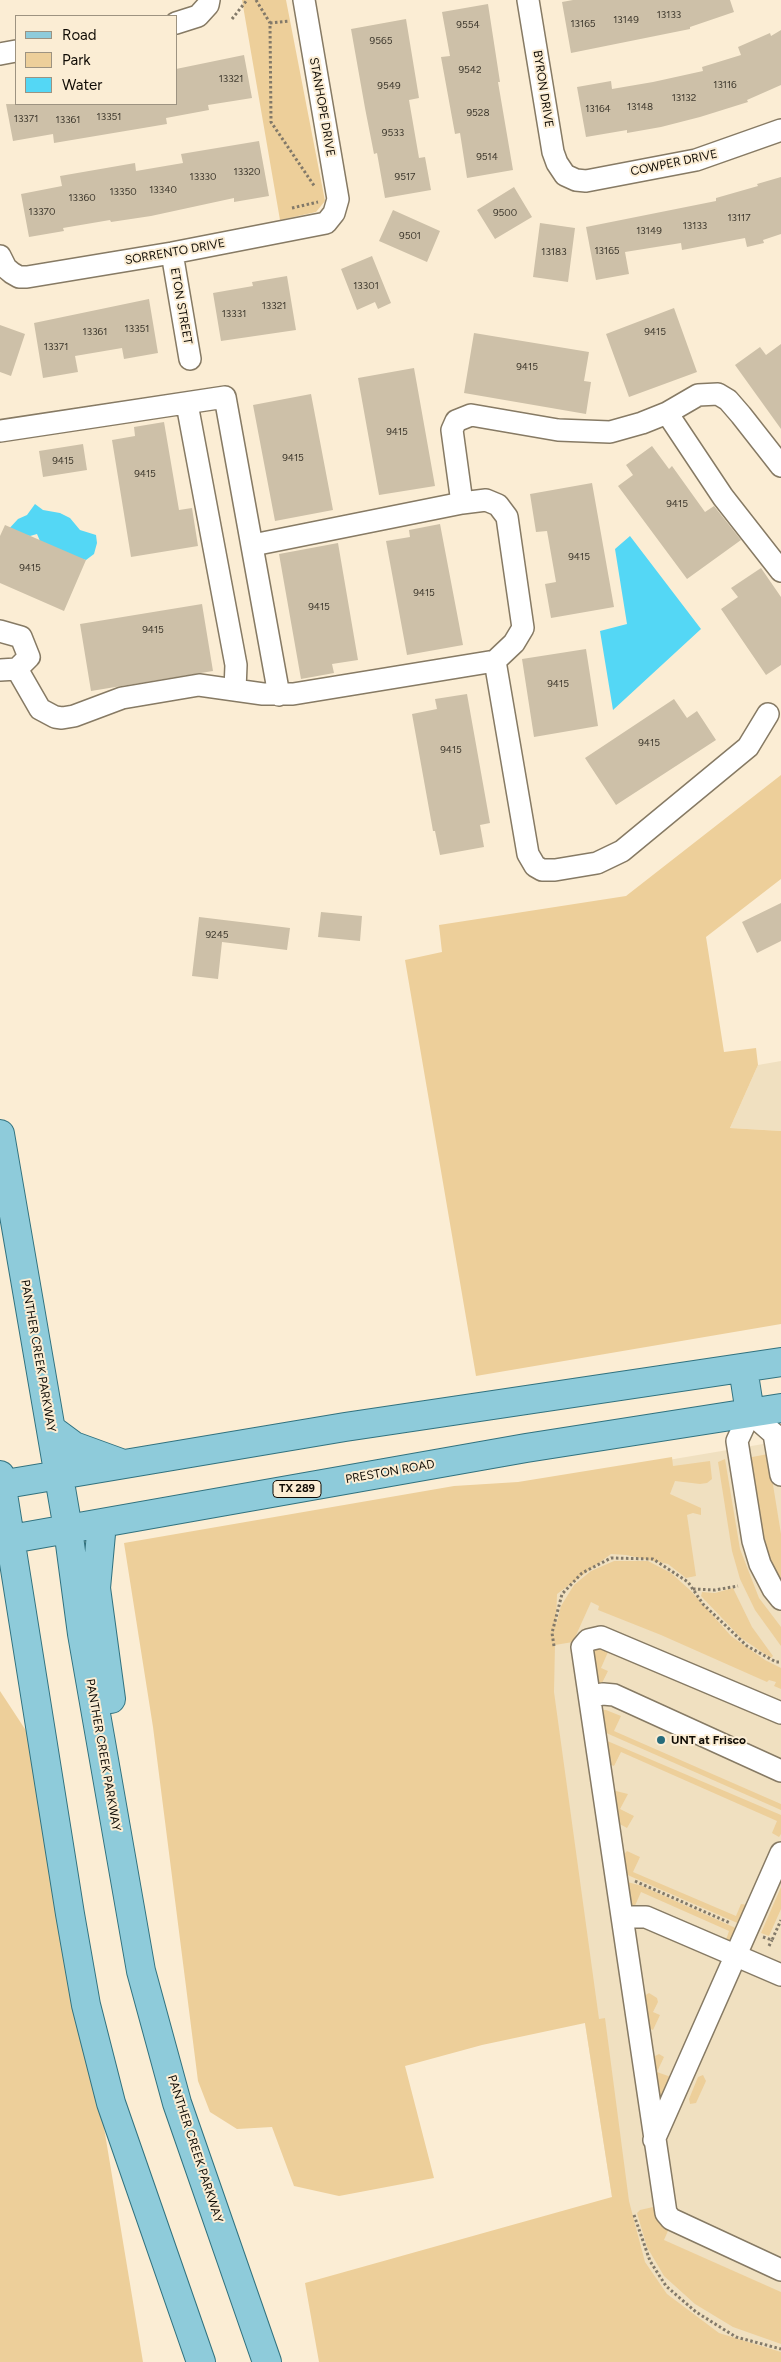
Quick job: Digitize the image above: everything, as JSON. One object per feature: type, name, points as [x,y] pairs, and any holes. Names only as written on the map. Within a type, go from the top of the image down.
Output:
[{"type":"main road","name":"PANTHER CREEK PARKWAY","points":[[0,1134],[68,1530],[82,1634],[141,1972],[178,2103],[267,2362]]},
{"type":"main road","points":[[201,2362],[111,2102],[86,2004],[10,1589],[0,1481],[58,1475],[345,1427],[781,1362]]},
{"type":"main road","points":[[743,1368],[750,1413]]},
{"type":"main road","name":"PRESTON ROAD","points":[[5,1540],[526,1448],[781,1408]]},
{"type":"main road","points":[[50,1430],[88,1453],[124,1464]]},
{"type":"main road","points":[[102,1523],[96,1588],[118,1745],[113,1813]]},
{"type":"street","name":"STANHOPE DRIVE","points":[[306,0],[336,182],[338,199],[334,213]]},
{"type":"street","name":"BYRON DRIVE","points":[[528,0],[553,152],[556,163],[565,175]]},
{"type":"street","points":[[178,23],[193,19],[206,5]]},
{"type":"street","points":[[0,54],[15,51]]},
{"type":"street","name":"COWPER DRIVE","points":[[565,175],[576,180],[586,181],[696,160],[781,130]]},
{"type":"street","name":"SORRENTO DRIVE","points":[[6,264],[19,277],[35,276],[320,225],[332,218],[334,213]]},
{"type":"street","name":"ETON STREET","points":[[172,252],[190,359]]},
{"type":"street","points":[[462,502],[452,430],[454,423],[463,417],[479,415],[558,430],[610,432],[642,423],[667,413],[698,395],[718,394],[728,400],[781,466]]},
{"type":"street","points":[[0,431],[225,397],[279,695]]},
{"type":"street","points":[[187,404],[236,664],[235,690]]},
{"type":"street","points":[[667,413],[723,497],[781,571]]},
{"type":"street","points":[[0,631],[21,637],[29,657],[8,669],[40,709],[54,717],[62,718],[74,716],[130,696],[200,685],[279,695],[495,661],[514,643],[523,628],[507,517],[498,505],[486,500],[462,502],[253,545]]},
{"type":"street","points":[[495,661],[528,854],[535,866],[542,870],[555,870],[597,863],[622,851],[748,747],[768,714]]},
{"type":"street","points":[[781,1475],[774,1434],[750,1413],[737,1441],[751,1532],[760,1564],[773,1589],[781,1599]]},
{"type":"street","points":[[781,1713],[601,1637],[594,1637],[588,1640],[582,1648],[666,2213],[671,2218],[781,2270]]},
{"type":"street","points":[[590,1696],[614,1695],[781,1771]]},
{"type":"street","points":[[654,2140],[781,1853]]},
{"type":"street","points":[[622,1917],[646,1916],[781,1975]]},
{"type":"path","points":[[232,19],[247,0]]},
{"type":"path","points":[[256,0],[270,23],[271,122],[315,186],[319,202],[290,208]]},
{"type":"path","points":[[270,23],[294,20]]},
{"type":"path","points":[[554,1646],[552,1633],[562,1594],[582,1573],[611,1558],[653,1559],[688,1582],[703,1604],[747,1646],[776,1662],[781,1662]]},
{"type":"path","points":[[693,1589],[715,1590],[738,1586]]},
{"type":"path","points":[[631,1879],[730,1923]]},
{"type":"path","points":[[769,1946],[781,1920]]},
{"type":"path","points":[[760,1936],[772,1940]]},
{"type":"path","points":[[634,2215],[650,2261],[666,2286],[696,2312],[736,2337],[781,2349]]},
{"type":"shaded area","points":[[781,1061],[781,1131],[730,1128],[758,1065]]},
{"type":"shaded area","name":"UNT at Frisco","points":[[781,1441],[781,2362],[660,2331],[619,2242],[502,1488]]},
{"type":"green space","points":[[242,0],[286,0],[325,201],[316,212],[280,220]]},
{"type":"green space","points":[[781,775],[781,879],[706,937],[724,1052],[756,1048],[758,1065],[730,1128],[781,1131],[781,1324],[476,1376],[405,960],[442,952],[439,925],[626,896]]},
{"type":"green space","points":[[768,1454],[781,1534],[781,1589],[763,1550],[747,1458]]},
{"type":"green space","points":[[672,1457],[673,1466],[710,1461],[712,1479],[707,1483],[700,1484],[675,1481],[670,1494],[701,1508],[701,1515],[693,1513],[687,1515],[696,1576],[686,1578],[668,1564],[626,1555],[611,1554],[557,1594],[556,1625],[561,1606],[574,1585],[591,1571],[614,1561],[648,1561],[671,1573],[691,1591],[731,1636],[765,1660],[781,1668],[781,1689],[774,1686],[776,1682],[769,1680],[767,1682],[661,1635],[598,1610],[599,1606],[591,1602],[573,1642],[555,1645],[554,1692],[599,2019],[605,2018],[629,2201],[645,2262],[667,2294],[719,2333],[781,2352],[781,2362],[319,2362],[305,2283],[612,2197],[585,2023],[482,2045],[405,2066],[434,2178],[339,2196],[294,2186],[272,2127],[237,2129],[210,2112],[198,2081],[153,1727],[124,1543],[454,1486],[518,1482]]},
{"type":"green space","points":[[725,1459],[740,1549],[759,1598],[781,1627],[781,1646],[755,1610],[740,1579],[732,1551],[718,1462]]},
{"type":"green space","points":[[733,1588],[752,1627],[773,1656],[771,1658],[741,1638],[701,1596],[702,1592],[715,1593]]},
{"type":"green space","points":[[596,1648],[608,1652],[601,1668],[608,1671],[601,1685],[598,1686],[593,1652]]},
{"type":"green space","points":[[0,1691],[42,1755],[143,2362],[0,2362]]},
{"type":"green space","points":[[602,1710],[621,1716],[614,1731],[781,1804],[781,1810],[604,1732]]},
{"type":"green space","points":[[605,1740],[781,1815],[781,1834],[779,1837],[772,1833],[777,1821],[621,1752],[614,1766],[609,1764]]},
{"type":"green space","points":[[616,1791],[628,1794],[620,1809],[634,1816],[627,1828],[616,1822],[613,1795]]},
{"type":"green space","points":[[627,1851],[640,1857],[633,1872],[736,1916],[741,1904],[748,1905],[742,1925],[623,1873],[621,1858]]},
{"type":"green space","points":[[624,1881],[642,1886],[740,1930],[732,1947],[726,1940],[729,1931],[641,1892],[634,1908],[630,1906]]},
{"type":"green space","points":[[781,1887],[781,1909],[769,1936],[761,1933]]},
{"type":"green space","points":[[649,1993],[657,1998],[658,2002],[653,2012],[660,2015],[653,2030],[646,2027],[644,1996]]},
{"type":"green space","points":[[659,2054],[664,2057],[657,2072],[671,2077],[661,2103],[651,2058]]},
{"type":"green space","points":[[703,2075],[706,2081],[696,2103],[690,2104],[689,2099],[698,2077]]},
{"type":"green space","points":[[653,2207],[660,2221],[671,2224],[664,2240],[781,2292],[781,2344],[733,2327],[695,2304],[664,2276],[647,2247],[637,2213],[640,2210]]},
{"type":"water","points":[[35,504],[43,510],[60,513],[70,518],[80,530],[96,535],[97,543],[94,554],[86,560],[43,548],[37,534],[30,536],[6,532],[18,519],[27,515]]},
{"type":"water","points":[[630,536],[701,629],[613,710],[600,631],[627,624],[615,549]]},
{"type":"building","points":[[573,0],[730,0],[734,12],[690,27],[690,29],[571,53],[562,2]]},
{"type":"building","points":[[488,4],[500,82],[498,82],[513,170],[467,178],[460,133],[455,134],[441,57],[450,56],[442,12]]},
{"type":"building","points":[[406,19],[419,98],[409,100],[419,158],[425,157],[431,190],[385,198],[377,153],[374,154],[351,29]]},
{"type":"building","points":[[781,30],[781,85],[747,100],[748,102],[700,117],[627,133],[627,130],[586,137],[577,87],[611,81],[612,89],[703,71],[702,67],[741,55],[738,47],[770,33],[771,36]]},
{"type":"building","points":[[244,55],[252,98],[208,105],[209,110],[166,118],[167,124],[54,143],[53,134],[13,141],[6,104],[178,105],[178,69]]},
{"type":"building","points":[[259,141],[269,196],[234,202],[234,198],[151,216],[111,222],[110,220],[63,228],[64,231],[29,237],[21,194],[62,186],[60,176],[135,163],[136,171],[183,163],[181,154]]},
{"type":"building","points":[[781,177],[781,234],[763,240],[764,243],[747,247],[745,238],[682,250],[681,243],[625,252],[629,274],[596,280],[586,227],[716,201],[716,198]]},
{"type":"building","points":[[514,187],[532,217],[495,239],[477,210]]},
{"type":"building","points":[[393,210],[440,231],[427,262],[379,241]]},
{"type":"building","points":[[540,223],[575,228],[568,282],[533,277]]},
{"type":"building","points":[[372,256],[391,303],[378,309],[375,302],[357,310],[341,269]]},
{"type":"building","points":[[287,276],[296,330],[221,341],[213,293],[253,286],[252,282]]},
{"type":"building","points":[[149,299],[158,353],[124,359],[122,348],[75,356],[78,372],[43,378],[34,323]]},
{"type":"building","points":[[674,308],[697,372],[629,397],[606,334]]},
{"type":"building","points":[[0,325],[25,334],[11,376],[0,372]]},
{"type":"building","points":[[474,333],[589,352],[584,381],[591,382],[586,414],[464,393]]},
{"type":"building","points":[[781,344],[781,429],[735,365],[760,347],[766,355]]},
{"type":"building","points":[[414,368],[435,486],[379,495],[358,378]]},
{"type":"building","points":[[311,394],[333,510],[275,521],[253,405]]},
{"type":"building","points":[[164,422],[179,510],[192,508],[198,546],[131,557],[112,440],[135,436],[134,427]]},
{"type":"building","points":[[83,444],[87,470],[43,477],[39,451]]},
{"type":"building","points":[[652,446],[669,469],[672,466],[705,512],[714,506],[741,540],[687,579],[618,486],[633,475],[626,465]]},
{"type":"building","points":[[592,483],[614,607],[551,618],[545,584],[556,582],[547,531],[536,532],[530,494]]},
{"type":"building","points":[[440,524],[463,645],[407,655],[386,541],[410,537],[409,530]]},
{"type":"building","points":[[5,525],[86,560],[64,611],[0,583],[0,536]]},
{"type":"building","points":[[338,543],[358,660],[332,664],[334,673],[301,679],[279,554]]},
{"type":"building","points":[[761,568],[781,597],[781,665],[766,675],[721,609],[738,597],[731,588]]},
{"type":"building","points":[[202,604],[213,671],[91,691],[80,624]]},
{"type":"building","points":[[586,649],[598,726],[534,737],[522,659]]},
{"type":"building","points":[[467,694],[490,823],[480,825],[484,847],[440,855],[435,831],[433,831],[412,714],[437,709],[435,699]]},
{"type":"building","points":[[674,699],[687,718],[697,711],[716,740],[616,805],[585,758]]},
{"type":"building","points":[[781,903],[781,941],[757,953],[742,922]]},
{"type":"building","points":[[321,912],[362,916],[360,941],[318,937]]},
{"type":"building","points":[[199,917],[290,928],[287,950],[222,942],[218,979],[192,976]]},
{"type":"place","name":"UNT at Frisco","points":[[661,1740]]}]
